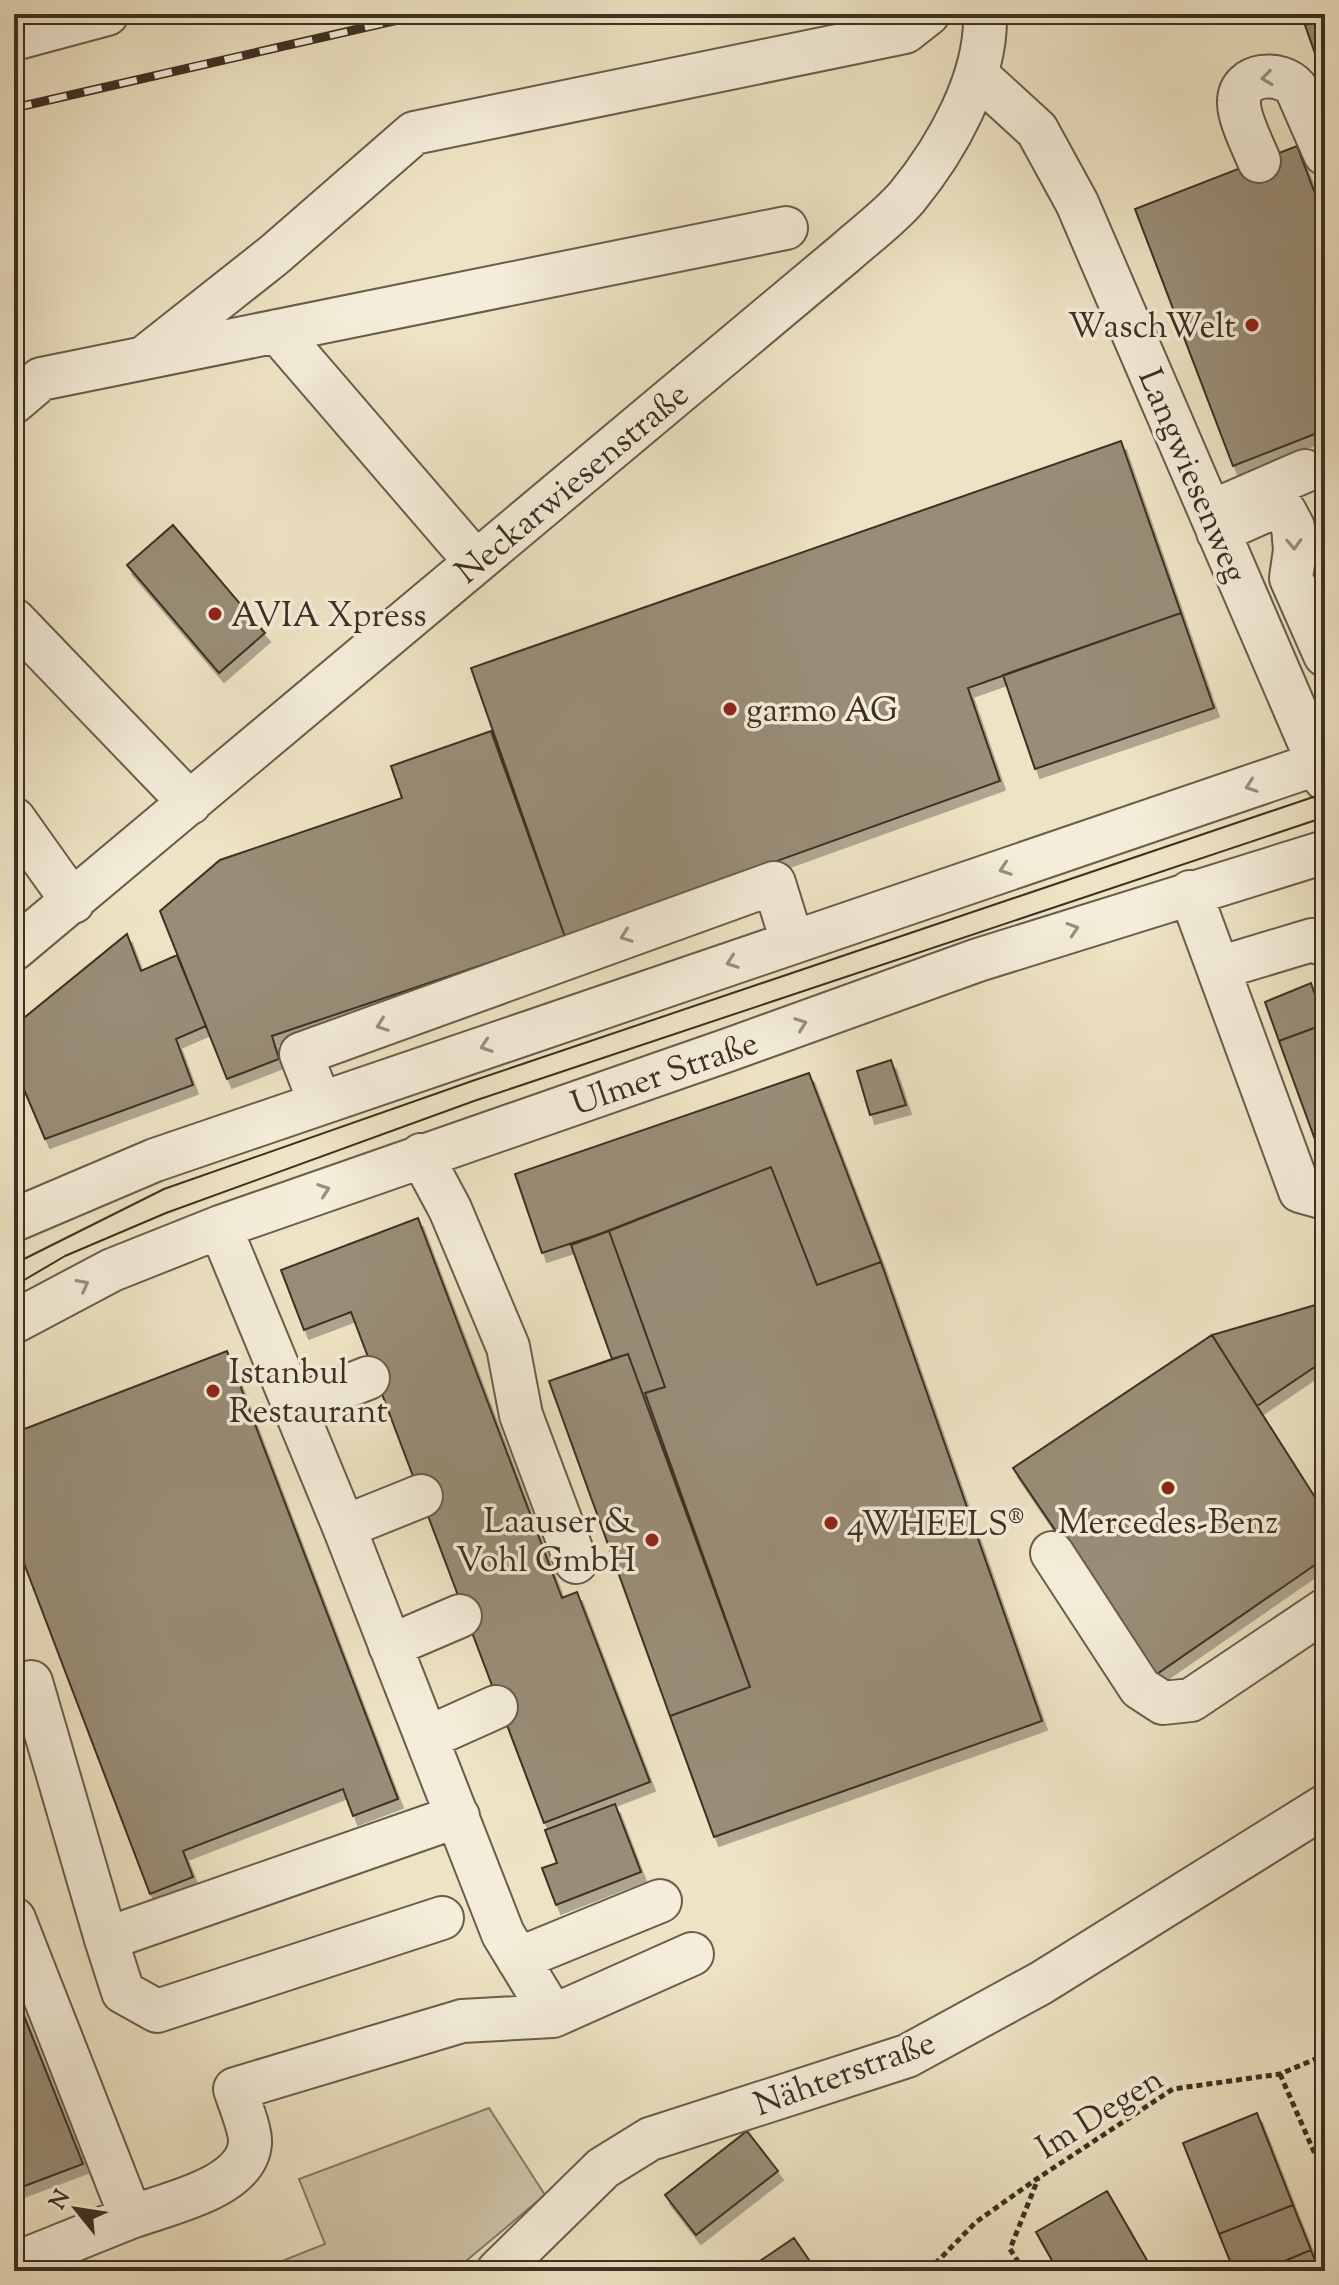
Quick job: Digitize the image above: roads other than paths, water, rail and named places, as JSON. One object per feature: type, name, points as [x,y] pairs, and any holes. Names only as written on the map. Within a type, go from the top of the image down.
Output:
[{"type":"street","points":[[14,39],[107,14]]},
{"type":"street","points":[[145,357],[274,255],[414,133],[905,32],[928,14]]},
{"type":"street","points":[[977,75],[986,35],[985,14]]},
{"type":"street","name":"Langwiesenweg","points":[[977,75],[1037,130],[1077,203],[1323,768]]},
{"type":"street","name":"Neckarwiesenstraße","points":[[14,949],[190,803],[357,684],[476,562],[844,254],[906,198],[942,149],[977,75]]},
{"type":"street","points":[[1259,161],[1238,102],[1241,90],[1250,81],[1266,76],[1290,80],[1305,103],[1325,154]]},
{"type":"street","points":[[23,384],[786,228]]},
{"type":"street","points":[[277,331],[476,562]]},
{"type":"street","points":[[1214,522],[1305,471]]},
{"type":"street","points":[[1214,522],[1269,509],[1285,512],[1293,527],[1295,550],[1291,578],[1325,655]]},
{"type":"street","points":[[14,620],[190,803]]},
{"type":"street","points":[[14,1220],[155,1160],[320,1103],[792,941],[1323,768]]},
{"type":"street","points":[[14,819],[73,902]]},
{"type":"street","name":"Ulmer Straße","points":[[14,1322],[112,1270],[220,1227],[978,960],[1325,852]]},
{"type":"street","points":[[320,1103],[301,1054],[774,883],[792,941]]},
{"type":"street","points":[[1190,892],[1300,1191],[1325,1198]]},
{"type":"street","points":[[1219,968],[1312,940],[1325,945]]},
{"type":"street","points":[[421,1155],[450,1209],[508,1347],[521,1415],[576,1562]]},
{"type":"street","points":[[220,1227],[344,1527],[503,1934],[553,2016]]},
{"type":"street","points":[[294,1407],[368,1378]]},
{"type":"street","points":[[344,1527],[421,1496]]},
{"type":"street","points":[[1052,1553],[1140,1688],[1163,1703],[1191,1700],[1325,1610]]},
{"type":"street","points":[[390,1646],[460,1616]]},
{"type":"street","points":[[14,1689],[31,1682],[123,1992],[157,2011],[442,1918]]},
{"type":"street","points":[[427,1738],[496,1707]]},
{"type":"street","name":"Nähterstraße","points":[[498,2271],[603,2168],[650,2139],[907,2056],[1041,1983],[1325,1806]]},
{"type":"street","points":[[106,1939],[458,1816]]},
{"type":"street","points":[[518,1959],[660,1901]]},
{"type":"street","points":[[14,1919],[131,2217]]},
{"type":"street","points":[[14,2264],[226,2181],[243,2165],[251,2141],[235,2089],[462,2021],[553,2016],[692,1954]]},
{"type":"tram line","points":[[14,1264],[164,1189],[475,1080],[1325,793]]},
{"type":"tram line","points":[[14,1286],[65,1256],[166,1213],[474,1101],[1325,817]]},
{"type":"railway","points":[[14,108],[424,14]]},
{"type":"place","name":"WaschWelt","points":[[1252,325]]},
{"type":"place","name":"AVIA Xpress","points":[[215,614]]},
{"type":"place","name":"garmo AG","points":[[730,709]]},
{"type":"place","name":"Istanbul Restaurant","points":[[213,1391]]},
{"type":"place","name":"Mercedes-Benz","points":[[1168,1488]]},
{"type":"place","name":"4WHEELS®","points":[[831,1523]]},
{"type":"place","name":"Laauser & Vohl GmbH","points":[[652,1540]]}]
